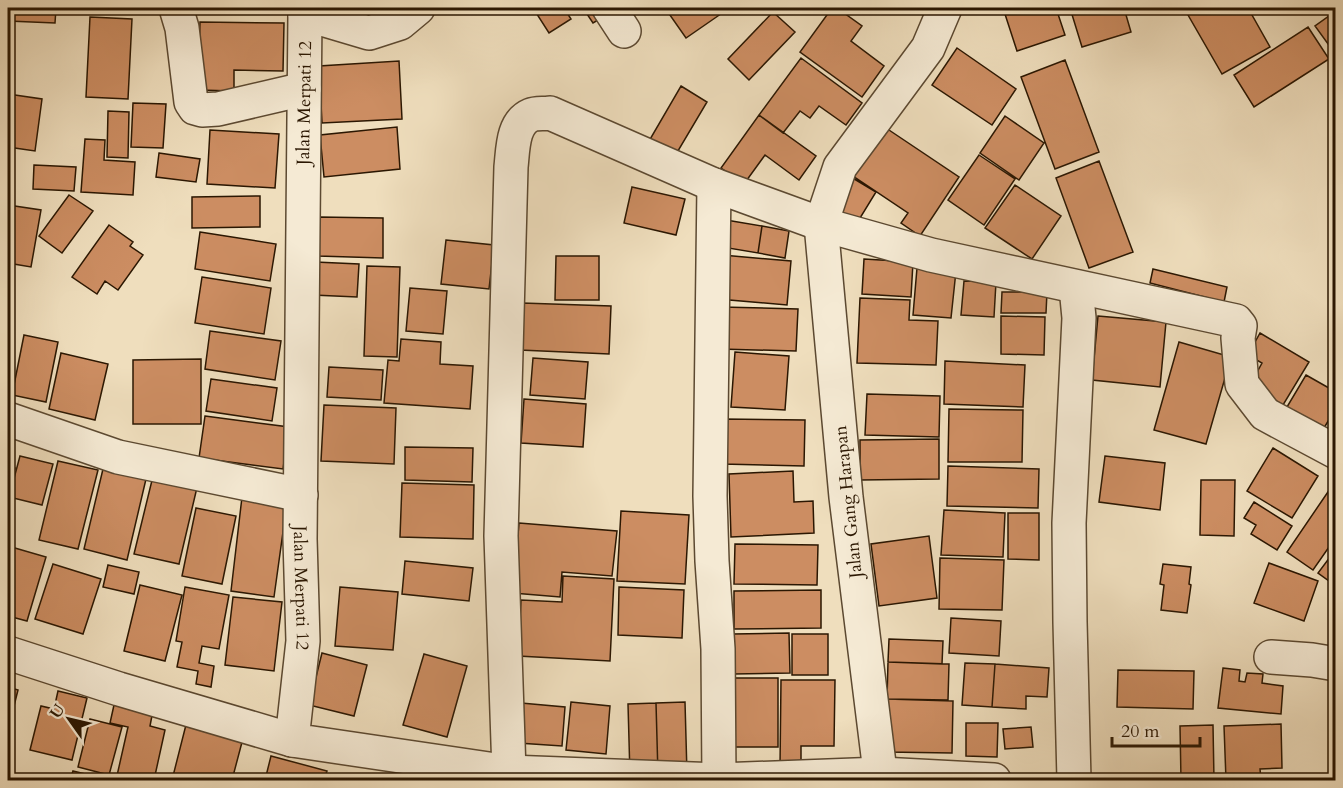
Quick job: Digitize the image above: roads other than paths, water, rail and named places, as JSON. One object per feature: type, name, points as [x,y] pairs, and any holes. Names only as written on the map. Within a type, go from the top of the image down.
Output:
[{"type":"street","points":[[176,8],[182,28],[192,102],[195,108],[218,109],[304,89]]},
{"type":"street","points":[[304,10],[369,33],[400,23],[418,8]]},
{"type":"street","points":[[821,224],[840,167],[928,48],[945,8]]},
{"type":"street","name":"Jalan Merpati 12","points":[[292,740],[303,641],[301,495],[304,10]]},
{"type":"street","points":[[509,772],[501,536],[511,167],[515,136],[522,121],[532,115],[550,113],[714,185],[821,224],[931,255],[1236,321],[1240,326],[1238,339],[1242,384],[1265,414],[1335,452]]},
{"type":"street","points":[[714,185],[710,496],[718,649],[719,780]]},
{"type":"street","name":"Jalan Gang Harapan","points":[[821,224],[846,497],[881,777]]},
{"type":"street","points":[[1074,780],[1069,523],[1079,318],[1076,287]]},
{"type":"street","points":[[8,419],[118,457],[301,495]]},
{"type":"street","points":[[8,653],[119,689],[292,740],[509,772],[719,780],[881,777],[994,780]]},
{"type":"street","points":[[1272,657],[1335,664]]}]
